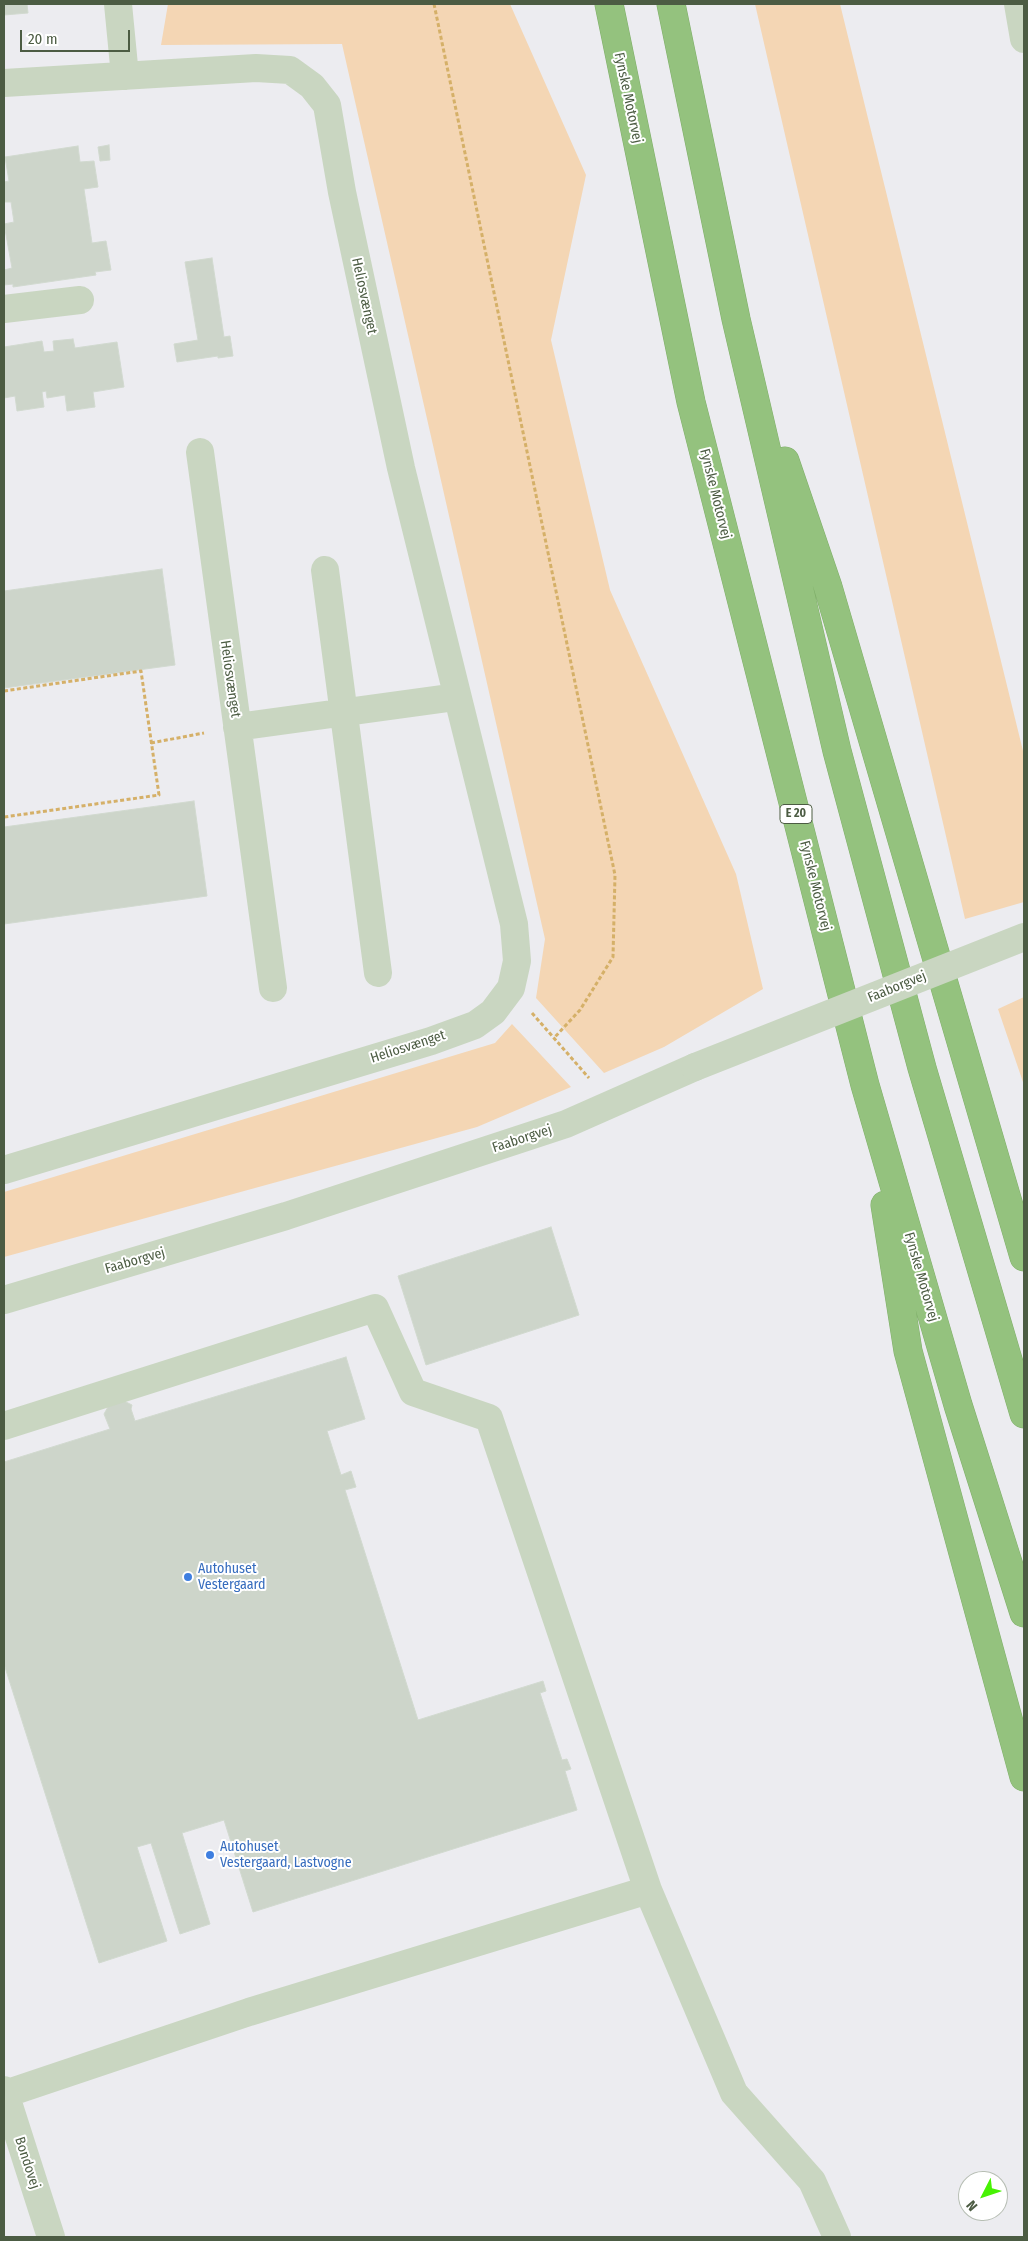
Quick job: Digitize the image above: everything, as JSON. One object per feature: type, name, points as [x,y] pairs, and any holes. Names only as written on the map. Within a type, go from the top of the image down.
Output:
[{"type":"highway","name":"Fynske Motorvej","points":[[609,4],[691,402],[865,1085],[958,1405],[1024,1613]]},
{"type":"highway","points":[[671,4],[736,319],[839,760],[922,1068],[1024,1414]]},
{"type":"highway","points":[[736,319],[828,586],[1024,1257]]},
{"type":"highway","points":[[865,1085],[908,1352],[1024,1777]]},
{"type":"street","points":[[118,4],[126,76]]},
{"type":"street","points":[[1018,4],[1024,39]]},
{"type":"street","name":"Heliosvænget","points":[[4,83],[256,68],[290,70],[312,86],[326,104],[342,192],[401,468],[456,697],[514,924],[517,961],[511,988],[493,1012],[475,1025],[431,1041],[4,1170]]},
{"type":"street","points":[[4,309],[80,300]]},
{"type":"street","name":"Heliosvænget","points":[[200,452],[273,988]]},
{"type":"street","points":[[325,570],[378,973]]},
{"type":"street","name":"Heliosvænget","points":[[237,727],[456,697]]},
{"type":"street","name":"Faaborgvej","points":[[4,1300],[286,1216],[566,1124],[695,1067],[1024,936]]},
{"type":"street","points":[[4,1426],[375,1308],[413,1392],[489,1418],[648,1890],[734,2093],[812,2182],[837,2237]]},
{"type":"street","points":[[4,2092],[249,2012],[648,1890]]},
{"type":"street","name":"Bondovej","points":[[4,2092],[51,2237]]},
{"type":"path","points":[[434,4],[615,875],[613,957],[580,1010],[554,1038]]},
{"type":"path","points":[[4,691],[141,671],[159,795],[4,817]]},
{"type":"path","points":[[151,744],[237,727]]},
{"type":"path","points":[[511,988],[610,1104]]},
{"type":"shaded area","points":[[168,4],[510,4],[586,175],[551,340],[610,590],[736,874],[763,989],[664,1047],[604,1073],[536,998],[545,939],[342,44],[161,45]]},
{"type":"shaded area","points":[[755,4],[840,4],[1024,755],[1024,902],[965,919]]},
{"type":"shaded area","points":[[1024,997],[1024,1085],[998,1009]]},
{"type":"shaded area","points":[[512,1024],[571,1087],[477,1127],[4,1257],[4,1192],[495,1043]]},
{"type":"building","points":[[4,4],[27,4],[28,13],[4,15]]},
{"type":"building","points":[[109,145],[110,160],[100,161],[98,147]]},
{"type":"building","points":[[78,146],[80,162],[94,161],[98,187],[84,189],[92,243],[106,241],[111,270],[95,272],[96,275],[13,287],[13,284],[4,285],[4,270],[12,268],[4,224],[14,222],[11,202],[4,202],[4,182],[9,181],[5,157]]},
{"type":"building","points":[[212,258],[224,337],[230,336],[233,356],[218,358],[218,356],[177,362],[174,344],[198,340],[185,262]]},
{"type":"building","points":[[73,339],[75,348],[117,342],[124,387],[93,392],[95,407],[67,411],[65,395],[47,398],[46,391],[42,392],[44,407],[17,411],[15,396],[4,398],[4,347],[42,341],[44,352],[54,351],[53,341]]},
{"type":"building","points":[[162,569],[175,665],[4,688],[4,591]]},
{"type":"building","points":[[194,801],[207,896],[4,924],[4,827]]},
{"type":"building","points":[[551,1227],[579,1315],[426,1365],[398,1276]]},
{"type":"building","name":"Autohuset Vestergaard","points":[[346,1357],[365,1419],[327,1431],[341,1475],[351,1471],[356,1487],[345,1490],[418,1720],[543,1681],[546,1691],[540,1693],[562,1760],[567,1759],[571,1769],[565,1771],[577,1810],[253,1912],[224,1820],[182,1833],[210,1924],[180,1934],[151,1843],[137,1847],[167,1941],[99,1963],[4,1664],[4,1462],[110,1429],[104,1414],[114,1396],[132,1405],[131,1409],[135,1421]]},
{"type":"place","name":"Autohuset Vestergaard","points":[[188,1577]]},
{"type":"place","name":"Autohuset Vestergaard, Lastvogne","points":[[210,1855]]}]
